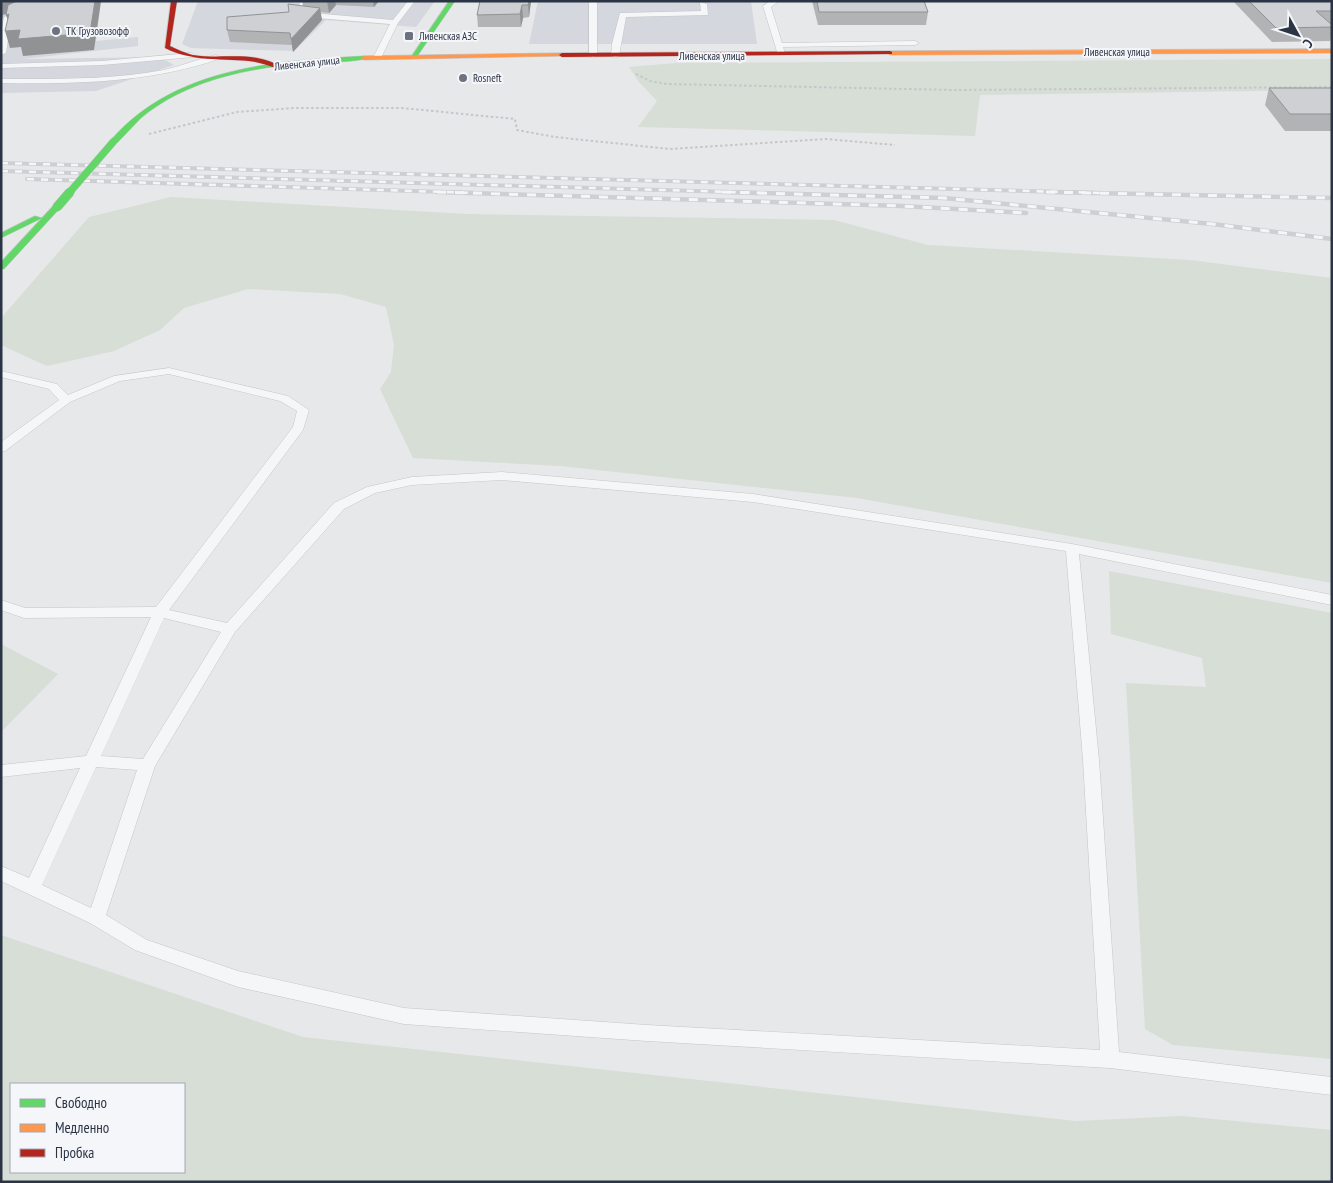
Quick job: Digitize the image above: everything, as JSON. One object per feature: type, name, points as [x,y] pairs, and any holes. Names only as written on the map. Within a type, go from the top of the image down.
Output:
[{"type":"main road","points":[[174,1],[167,47],[176,53],[263,60],[276,66]]},
{"type":"main road","points":[[414,57],[452,1]]},
{"type":"main road","name":"Ливенская улица","points":[[3,260],[56,207],[132,119],[169,94],[186,86],[216,77],[276,66],[377,58],[615,56],[780,50],[1332,51]]},
{"type":"main road","points":[[1,236],[30,223],[56,207]]},
{"type":"lane","points":[[2,52],[7,19],[55,1]]},
{"type":"lane","points":[[306,1],[295,14],[395,22]]},
{"type":"lane","points":[[377,58],[395,22],[412,1]]},
{"type":"lane","points":[[592,1],[593,56]]},
{"type":"lane","points":[[776,1],[767,6],[780,50],[915,43]]},
{"type":"lane","points":[[615,56],[623,14],[705,13],[703,4]]},
{"type":"lane","points":[[1,66],[102,63],[191,55]]},
{"type":"lane","points":[[1,81],[119,78],[181,69],[216,56]]},
{"type":"lane","points":[[1,448],[66,400],[118,378],[169,371],[284,398],[303,410],[299,427],[160,612],[33,887]]},
{"type":"lane","points":[[1,374],[54,386],[66,400]]},
{"type":"lane","points":[[96,918],[147,765],[230,629],[339,506],[371,490],[412,481],[502,476],[753,498],[1072,548],[1332,600]]},
{"type":"lane","points":[[1072,548],[1091,760],[1110,1059]]},
{"type":"lane","points":[[1,604],[24,614],[160,612],[230,629]]},
{"type":"lane","points":[[1,771],[90,761],[147,765]]},
{"type":"lane","points":[[1,873],[96,918],[141,945],[238,978],[404,1016],[647,1033],[1110,1059],[1332,1086]]},
{"type":"path","points":[[615,56],[617,66],[650,81],[667,84],[955,90],[1332,87]]},
{"type":"path","points":[[114,141],[144,136],[237,112],[295,108],[402,108],[515,119],[517,130],[670,149],[736,146],[774,141],[826,140],[895,144]]},
{"type":"shaded area","points":[[1,1],[101,1],[96,41],[138,37],[138,46],[23,59],[160,57],[174,65],[96,91],[1,93]]},
{"type":"shaded area","points":[[198,1],[435,1],[416,27],[326,20],[294,51],[191,48],[182,44]]},
{"type":"shaded area","points":[[538,1],[751,1],[757,44],[529,44]]},
{"type":"shaded area","points":[[1332,59],[1332,90],[980,95],[975,136],[638,127],[657,101],[639,82],[629,67],[676,63]]},
{"type":"shaded area","points":[[171,197],[467,214],[834,220],[928,245],[1190,260],[1332,278],[1332,583],[857,498],[560,466],[413,458],[380,389],[391,372],[394,345],[386,307],[340,294],[248,289],[184,308],[160,330],[114,351],[47,366],[1,345],[1,318],[89,217]]},
{"type":"shaded area","points":[[1109,571],[1332,613],[1332,1059],[1173,1045],[1145,1029],[1126,683],[1206,687],[1202,658],[1111,634]]},
{"type":"shaded area","points":[[1,644],[58,674],[1,732]]},
{"type":"shaded area","points":[[1,935],[303,1037],[1076,1121],[1182,1116],[1332,1130],[1332,1182],[1,1182]]},
{"type":"building","points":[[17,1],[95,1],[90,33],[18,39],[20,30],[5,31],[9,14],[6,15],[8,5]]},
{"type":"building","points":[[480,1],[529,1],[528,5],[522,5],[520,14],[477,15]]},
{"type":"building","points":[[817,1],[924,1],[928,12],[819,12]]},
{"type":"building","points":[[1249,1],[1332,1],[1332,11],[1316,11],[1332,27],[1276,28]]},
{"type":"building","points":[[288,4],[320,8],[291,39],[290,33],[227,30],[227,17],[289,12]]},
{"type":"building","points":[[1269,88],[1332,88],[1332,114],[1290,114]]},
{"type":"railway","points":[[1,163],[1102,193]]},
{"type":"railway","points":[[1,171],[766,193]]},
{"type":"railway","points":[[27,179],[477,193]]},
{"type":"railway","points":[[437,192],[902,206],[1026,213]]},
{"type":"railway","points":[[722,192],[944,198],[1212,224],[1332,239]]},
{"type":"railway","points":[[1046,192],[1332,198]]},
{"type":"traffic: fast","points":[[414,57],[452,1]]},
{"type":"traffic: fast","points":[[114,141],[139,116],[167,98],[197,84],[228,74],[261,67],[364,58]]},
{"type":"traffic: fast","points":[[57,207],[114,141]]},
{"type":"traffic: fast","points":[[1,267],[57,207]]},
{"type":"traffic: fast","points":[[1,236],[38,218]]},
{"type":"traffic: slow","points":[[890,53],[1332,51]]},
{"type":"traffic: slow","points":[[364,58],[562,55]]},
{"type":"traffic: jam","points":[[174,1],[167,47],[193,57],[249,59],[263,61],[276,66]]},
{"type":"traffic: jam","points":[[562,55],[890,53]]},
{"type":"place","name":"ТК Грузовозофф","points":[[56,31]]},
{"type":"place","name":"Ливенская АЗС","points":[[409,36]]},
{"type":"place","name":"Rosneft","points":[[463,78]]}]
